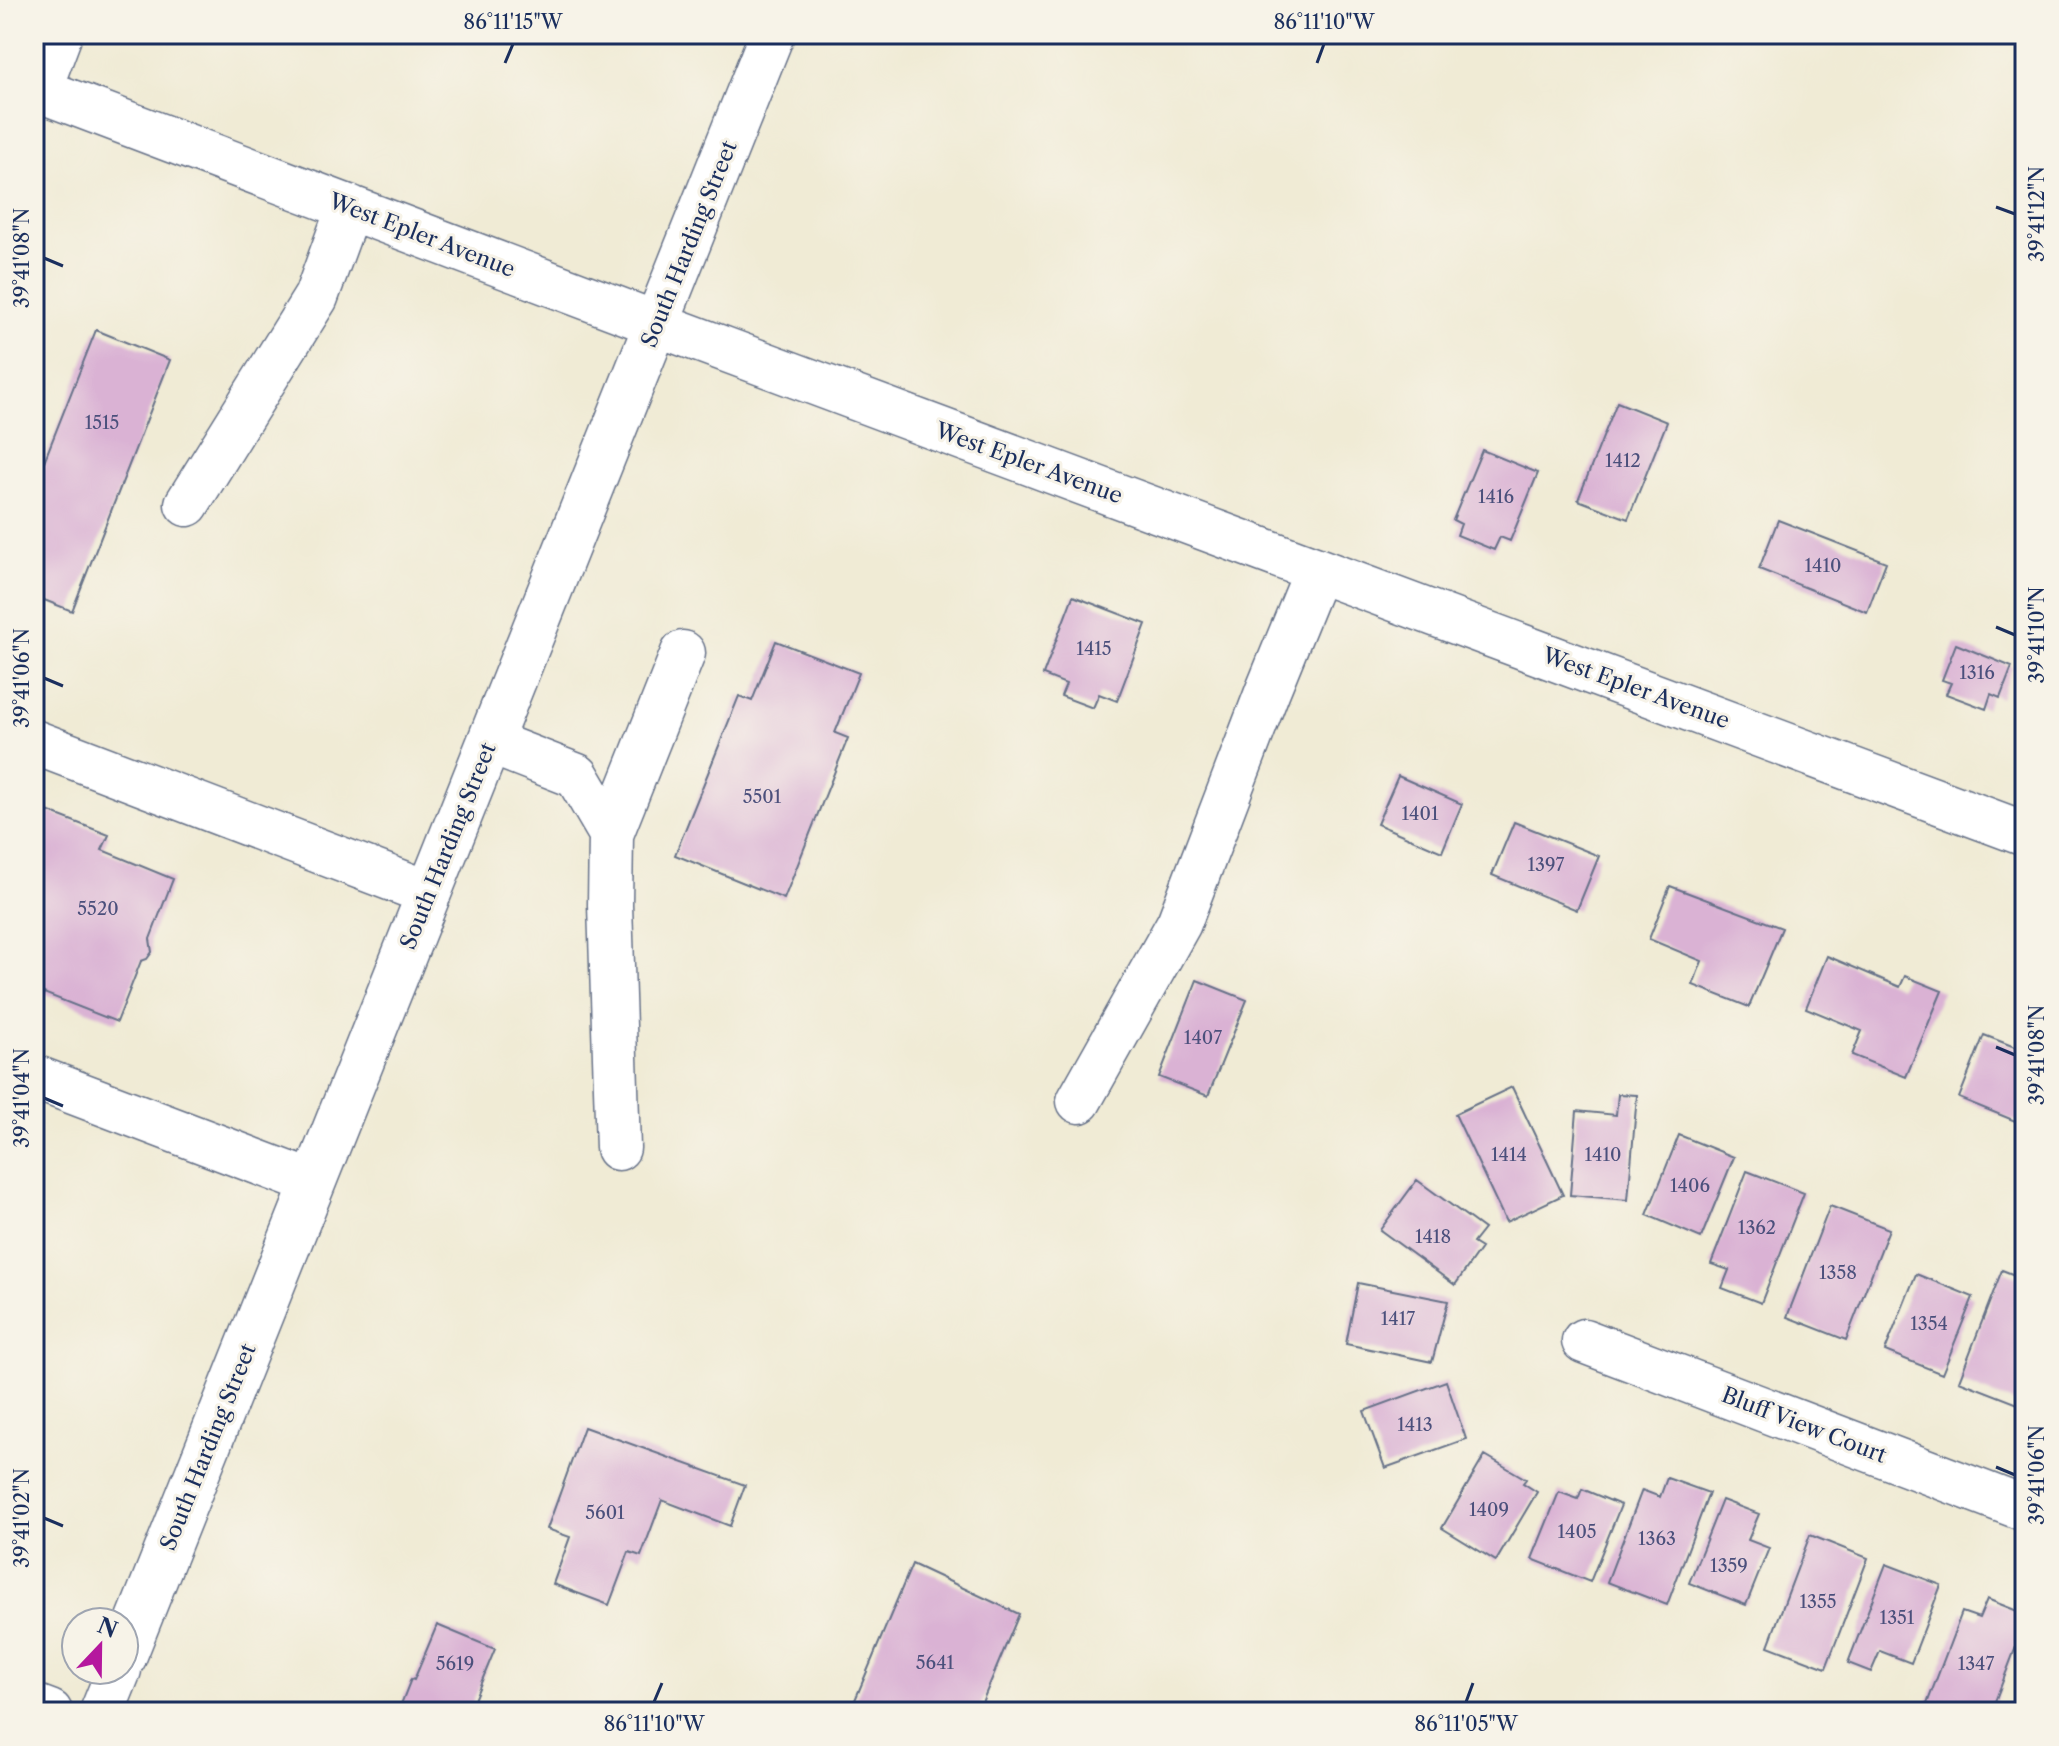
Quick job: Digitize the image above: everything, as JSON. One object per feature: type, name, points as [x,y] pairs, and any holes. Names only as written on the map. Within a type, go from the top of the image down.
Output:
[{"type":"street","points":[[37,89],[60,34]]},
{"type":"street","name":"South Harding Street","points":[[140,1617],[772,34]]},
{"type":"street","name":"West Epler Avenue","points":[[37,89],[657,324],[2025,834]]},
{"type":"street","points":[[187,504],[316,297],[349,207]]},
{"type":"street","points":[[1079,1101],[1179,923],[1317,570]]},
{"type":"street","points":[[618,1148],[610,905],[611,834],[683,653]]},
{"type":"street","points":[[34,742],[429,893]]},
{"type":"street","points":[[490,742],[577,776],[611,834]]},
{"type":"street","points":[[34,1077],[313,1183]]},
{"type":"street","name":"Bluff View Court","points":[[1584,1341],[2025,1509]]},
{"type":"street","points":[[102,1712],[113,1686]]},
{"type":"street","points":[[34,1706],[50,1712]]},
{"type":"building","points":[[96,330],[170,360],[72,611],[34,596],[34,487]]},
{"type":"building","points":[[1617,402],[1667,422],[1628,519],[1578,500]]},
{"type":"building","points":[[1482,450],[1538,473],[1510,541],[1500,537],[1494,550],[1457,535],[1461,524],[1453,520]]},
{"type":"building","points":[[1778,520],[1886,562],[1867,612],[1759,569]]},
{"type":"building","points":[[1073,596],[1146,624],[1117,701],[1099,694],[1093,708],[1061,696],[1066,684],[1043,675]]},
{"type":"building","points":[[776,641],[859,673],[835,733],[848,738],[784,899],[675,855],[739,696],[752,701]]},
{"type":"building","points":[[1956,644],[2012,667],[2000,698],[1991,694],[1986,709],[1946,694],[1951,683],[1942,680]]},
{"type":"building","points":[[1398,776],[1462,804],[1442,852],[1377,824]]},
{"type":"building","points":[[34,806],[109,835],[102,850],[173,879],[150,939],[152,952],[141,961],[117,1022],[44,993],[38,1009],[34,1007]]},
{"type":"building","points":[[1514,822],[1599,856],[1577,910],[1492,875]]},
{"type":"building","points":[[1670,886],[1782,928],[1749,1007],[1693,985],[1702,961],[1649,939]]},
{"type":"building","points":[[1827,956],[1900,987],[1905,976],[1942,991],[1906,1077],[1852,1055],[1862,1031],[1806,1008]]},
{"type":"building","points":[[1197,980],[1247,1000],[1208,1096],[1159,1077]]},
{"type":"building","points":[[1984,1035],[2025,1051],[2025,1125],[1959,1098]]},
{"type":"building","points":[[1512,1087],[1563,1195],[1506,1222],[1455,1114]]},
{"type":"building","points":[[1618,1094],[1637,1095],[1628,1200],[1570,1195],[1577,1111],[1616,1115]]},
{"type":"building","points":[[1679,1135],[1734,1157],[1701,1238],[1647,1215]]},
{"type":"building","points":[[1747,1171],[1804,1193],[1761,1303],[1722,1288],[1729,1270],[1711,1264]]},
{"type":"building","points":[[1417,1180],[1484,1229],[1473,1243],[1481,1248],[1455,1285],[1380,1230]]},
{"type":"building","points":[[1830,1206],[1889,1229],[1846,1340],[1787,1317]]},
{"type":"building","points":[[2002,1270],[2025,1279],[2025,1385],[2018,1404],[1959,1381]]},
{"type":"building","points":[[1916,1274],[1973,1297],[1942,1374],[1885,1351]]},
{"type":"building","points":[[1358,1283],[1448,1301],[1432,1362],[1346,1344]]},
{"type":"building","points":[[1446,1381],[1466,1439],[1385,1468],[1364,1411]]},
{"type":"building","points":[[584,1427],[745,1485],[730,1526],[662,1500],[641,1556],[629,1552],[609,1605],[553,1584],[570,1537],[547,1529]]},
{"type":"building","points":[[1485,1455],[1526,1479],[1523,1483],[1537,1492],[1496,1561],[1442,1528]]},
{"type":"building","points":[[1667,1478],[1709,1493],[1667,1605],[1607,1582],[1642,1490],[1660,1497]]},
{"type":"building","points":[[1582,1489],[1621,1505],[1590,1582],[1532,1559],[1559,1492],[1578,1499]]},
{"type":"building","points":[[1722,1500],[1759,1514],[1748,1540],[1769,1548],[1746,1605],[1689,1583]]},
{"type":"building","points":[[1810,1535],[1868,1558],[1826,1668],[1768,1646]]},
{"type":"building","points":[[912,1564],[1019,1614],[978,1712],[850,1712]]},
{"type":"building","points":[[1886,1564],[1941,1585],[1911,1663],[1880,1651],[1871,1672],[1848,1663]]},
{"type":"building","points":[[1987,1599],[2025,1614],[2025,1623],[1991,1712],[1947,1712],[1927,1704],[1962,1612],[1979,1618]]},
{"type":"building","points":[[437,1625],[495,1649],[469,1712],[398,1712],[411,1679],[414,1680]]}]
